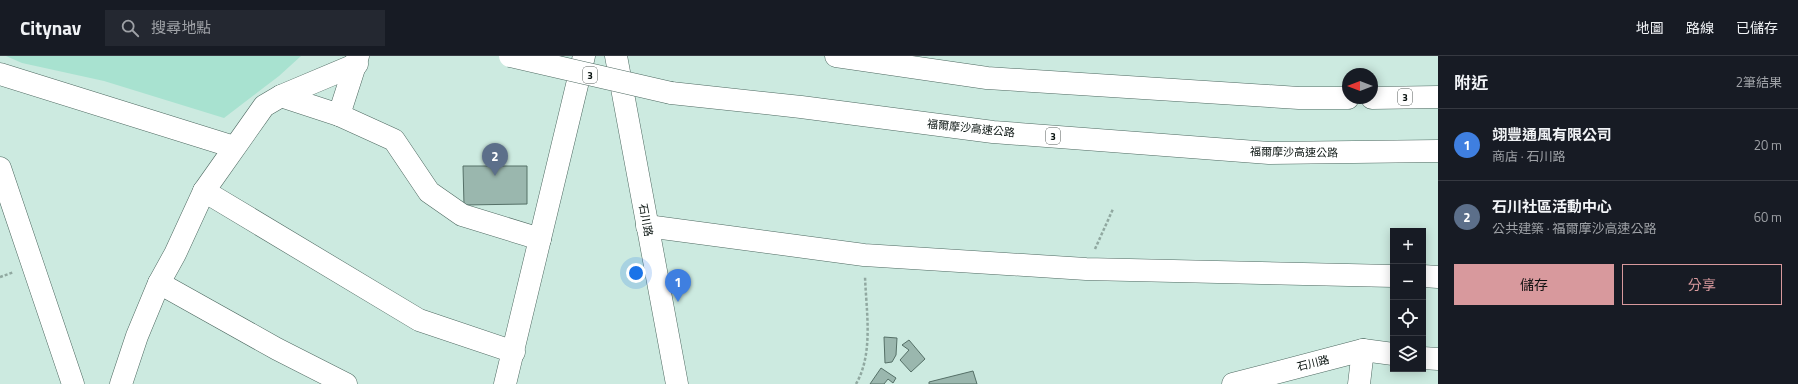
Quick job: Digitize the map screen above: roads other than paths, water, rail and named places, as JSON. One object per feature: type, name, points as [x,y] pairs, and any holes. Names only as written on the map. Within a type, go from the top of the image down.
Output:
[{"type":"main road","name":"福爾摩沙高速公路","points":[[510,56],[671,93],[801,107],[993,132],[1269,153],[1438,151]]},
{"type":"main road","points":[[505,384],[514,352],[584,56]]},
{"type":"main road","name":"石川路","points":[[616,56],[677,384]]},
{"type":"main road","points":[[836,56],[987,78],[1299,98],[1342,98]]},
{"type":"main road","points":[[339,115],[357,60]]},
{"type":"main road","points":[[121,384],[137,336],[159,283],[204,191],[234,147],[264,106],[280,96],[357,60]]},
{"type":"main road","points":[[0,74],[234,147]]},
{"type":"main road","points":[[280,96],[339,115],[394,140],[429,192],[462,215],[540,239]]},
{"type":"main road","name":"3","points":[[1378,98],[1438,97]]},
{"type":"main road","points":[[0,168],[73,384]]},
{"type":"main road","points":[[204,191],[419,320],[514,352]]},
{"type":"main road","points":[[647,226],[864,255],[1086,269],[1390,276]]},
{"type":"main road","points":[[1426,276],[1438,277]]},
{"type":"main road","points":[[159,283],[277,349],[346,384]]},
{"type":"main road","points":[[1359,384],[1363,350]]},
{"type":"main road","name":"石川路","points":[[1233,384],[1363,350],[1390,354]]},
{"type":"main road","points":[[1426,358],[1438,359]]},
{"type":"place","name":"石川社區活動中心","points":[[495,176]]},
{"type":"place","name":"翊豐通風有限公司","points":[[678,302]]}]
